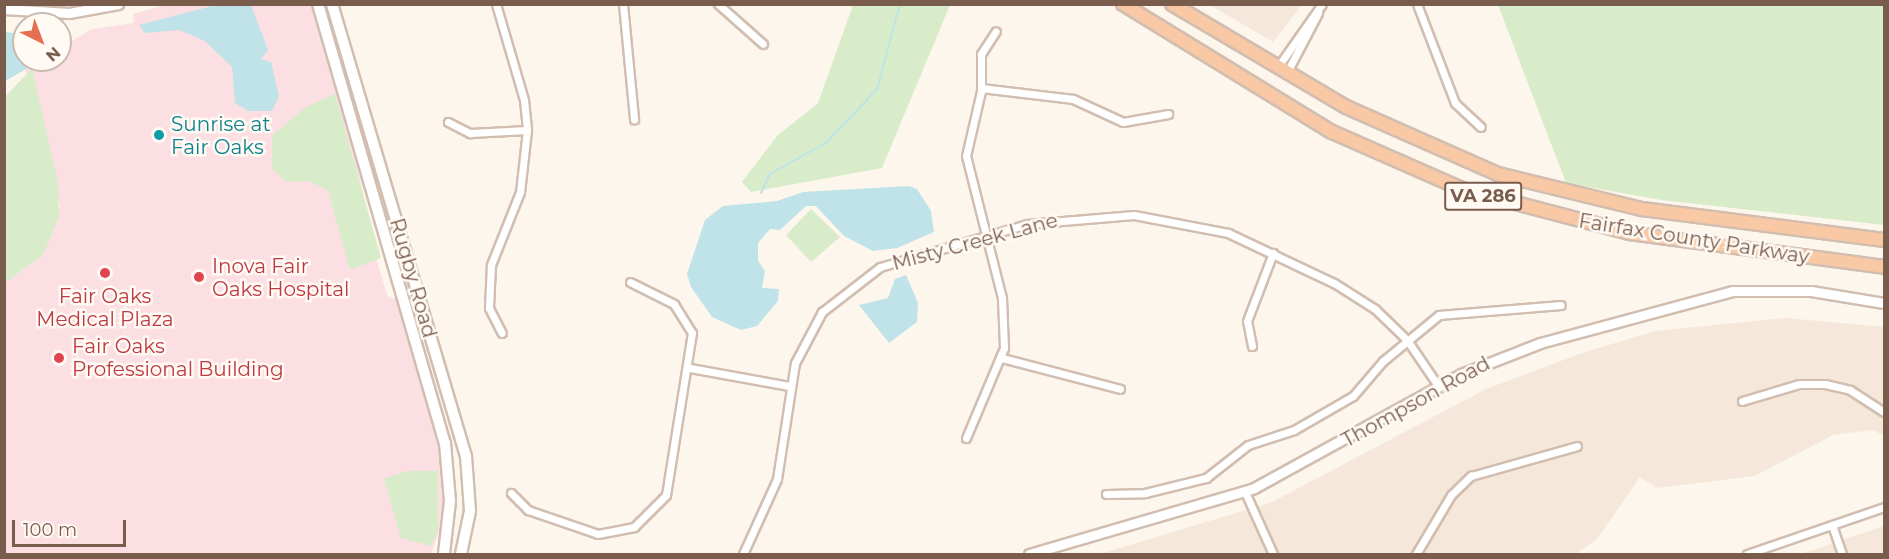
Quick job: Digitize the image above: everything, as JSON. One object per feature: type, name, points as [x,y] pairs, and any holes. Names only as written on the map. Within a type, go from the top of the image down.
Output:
[{"type":"highway","name":"Fairfax County Parkway","points":[[1123,4],[1332,132],[1462,189],[1630,234],[1884,267]]},
{"type":"highway","name":"Fairfax County Parkway","points":[[1172,4],[1281,71],[1439,151],[1530,183],[1642,209],[1884,240]]},
{"type":"main road","name":"Rugby Road","points":[[318,4],[445,443],[450,501],[444,555]]},
{"type":"main road","name":"Rugby Road","points":[[332,4],[466,456],[470,511],[461,555]]},
{"type":"street","points":[[4,9],[69,13],[118,4]]},
{"type":"street","points":[[496,4],[524,100],[527,130],[520,192],[491,265],[489,308],[502,333]]},
{"type":"street","points":[[623,4],[634,119]]},
{"type":"street","points":[[718,4],[763,44]]},
{"type":"street","points":[[1417,4],[1455,103],[1481,127]]},
{"type":"street","points":[[1281,71],[1318,6]]},
{"type":"street","points":[[966,438],[1002,358],[1002,298],[984,236],[966,156],[981,88],[981,54],[996,31]]},
{"type":"street","points":[[981,88],[1073,99],[1123,122],[1168,114]]},
{"type":"street","points":[[448,122],[470,133],[527,130]]},
{"type":"street","name":"Misty Creek Lane","points":[[743,555],[777,479],[789,386],[806,336],[842,291],[880,267],[984,236],[1067,217],[1134,215],[1209,228],[1273,253],[1355,295],[1407,340],[1439,387]]},
{"type":"street","points":[[1252,346],[1247,321],[1273,253]]},
{"type":"street","points":[[511,493],[528,510],[586,533],[622,531],[645,520],[671,482],[693,340],[683,314],[669,301],[630,282]]},
{"type":"street","name":"Thompson Road","points":[[1029,555],[1245,492],[1439,387],[1511,353],[1718,293],[1787,289],[1884,303]]},
{"type":"street","points":[[1106,494],[1145,493],[1206,478],[1248,446],[1288,434],[1347,401],[1407,340],[1449,312],[1561,305]]},
{"type":"street","points":[[1002,358],[1120,389]]},
{"type":"street","points":[[690,368],[789,386]]},
{"type":"street","points":[[1742,401],[1799,384],[1825,384],[1850,390],[1884,412]]},
{"type":"street","points":[[1416,555],[1445,504],[1472,476],[1577,446]]},
{"type":"street","points":[[1245,492],[1273,555]]},
{"type":"street","points":[[1747,555],[1884,507]]},
{"type":"street","points":[[1832,525],[1842,555]]},
{"type":"shaded area","name":"Inova Fair Oaks Hospital","points":[[164,5],[311,5],[359,174],[377,261],[387,295],[396,300],[442,459],[446,513],[431,554],[5,554],[5,283],[43,255],[60,207],[26,72],[72,72],[72,41],[92,29],[134,23],[133,14]]},
{"type":"shaded area","points":[[1210,5],[1302,5],[1273,42]]},
{"type":"shaded area","points":[[1786,318],[1884,327],[1884,436],[1873,430],[1833,435],[1755,476],[1657,488],[1640,477],[1597,539],[1576,554],[1100,554],[1272,502],[1486,389],[1582,353],[1655,331]]},
{"type":"shaded area","points":[[1884,526],[1884,554],[1801,554]]},
{"type":"green space","points":[[853,5],[950,5],[882,168],[751,192],[742,182],[777,136],[818,103]]},
{"type":"green space","points":[[1498,5],[1884,5],[1884,225],[1661,200],[1566,183]]},
{"type":"green space","points":[[28,72],[33,72],[58,183],[59,217],[43,255],[5,283],[5,97]]},
{"type":"green space","points":[[335,94],[381,258],[350,270],[328,191],[310,181],[286,182],[272,169],[272,136],[306,107]]},
{"type":"green space","points":[[811,209],[840,237],[811,262],[786,235]]},
{"type":"green space","points":[[407,471],[438,471],[438,530],[431,546],[401,538],[384,479]]},
{"type":"water","points":[[216,5],[251,5],[268,50],[261,59],[271,62],[279,96],[272,111],[248,111],[235,103],[232,67],[205,41],[179,30],[145,33],[139,25]]},
{"type":"water","points":[[4,32],[12,33],[12,72],[21,72],[5,81]]},
{"type":"water","points":[[909,186],[917,189],[931,211],[934,232],[897,248],[873,251],[844,236],[816,206],[806,206],[780,230],[770,229],[758,243],[758,261],[765,271],[762,288],[779,289],[778,301],[757,326],[741,330],[712,317],[691,287],[687,274],[705,220],[723,206],[777,201],[803,192]]},
{"type":"water","points":[[906,275],[918,303],[917,322],[889,343],[859,305],[888,298],[895,279]]},
{"type":"waterway","points":[[761,193],[770,174],[826,143],[877,89],[900,4]]},
{"type":"place","name":"Sunrise at Fair Oaks","points":[[159,135]]},
{"type":"place","name":"Fair Oaks Medical Plaza","points":[[105,273]]},
{"type":"place","name":"Inova Fair Oaks Hospital","points":[[199,277]]},
{"type":"place","name":"Fair Oaks Professional Building","points":[[59,358]]}]
